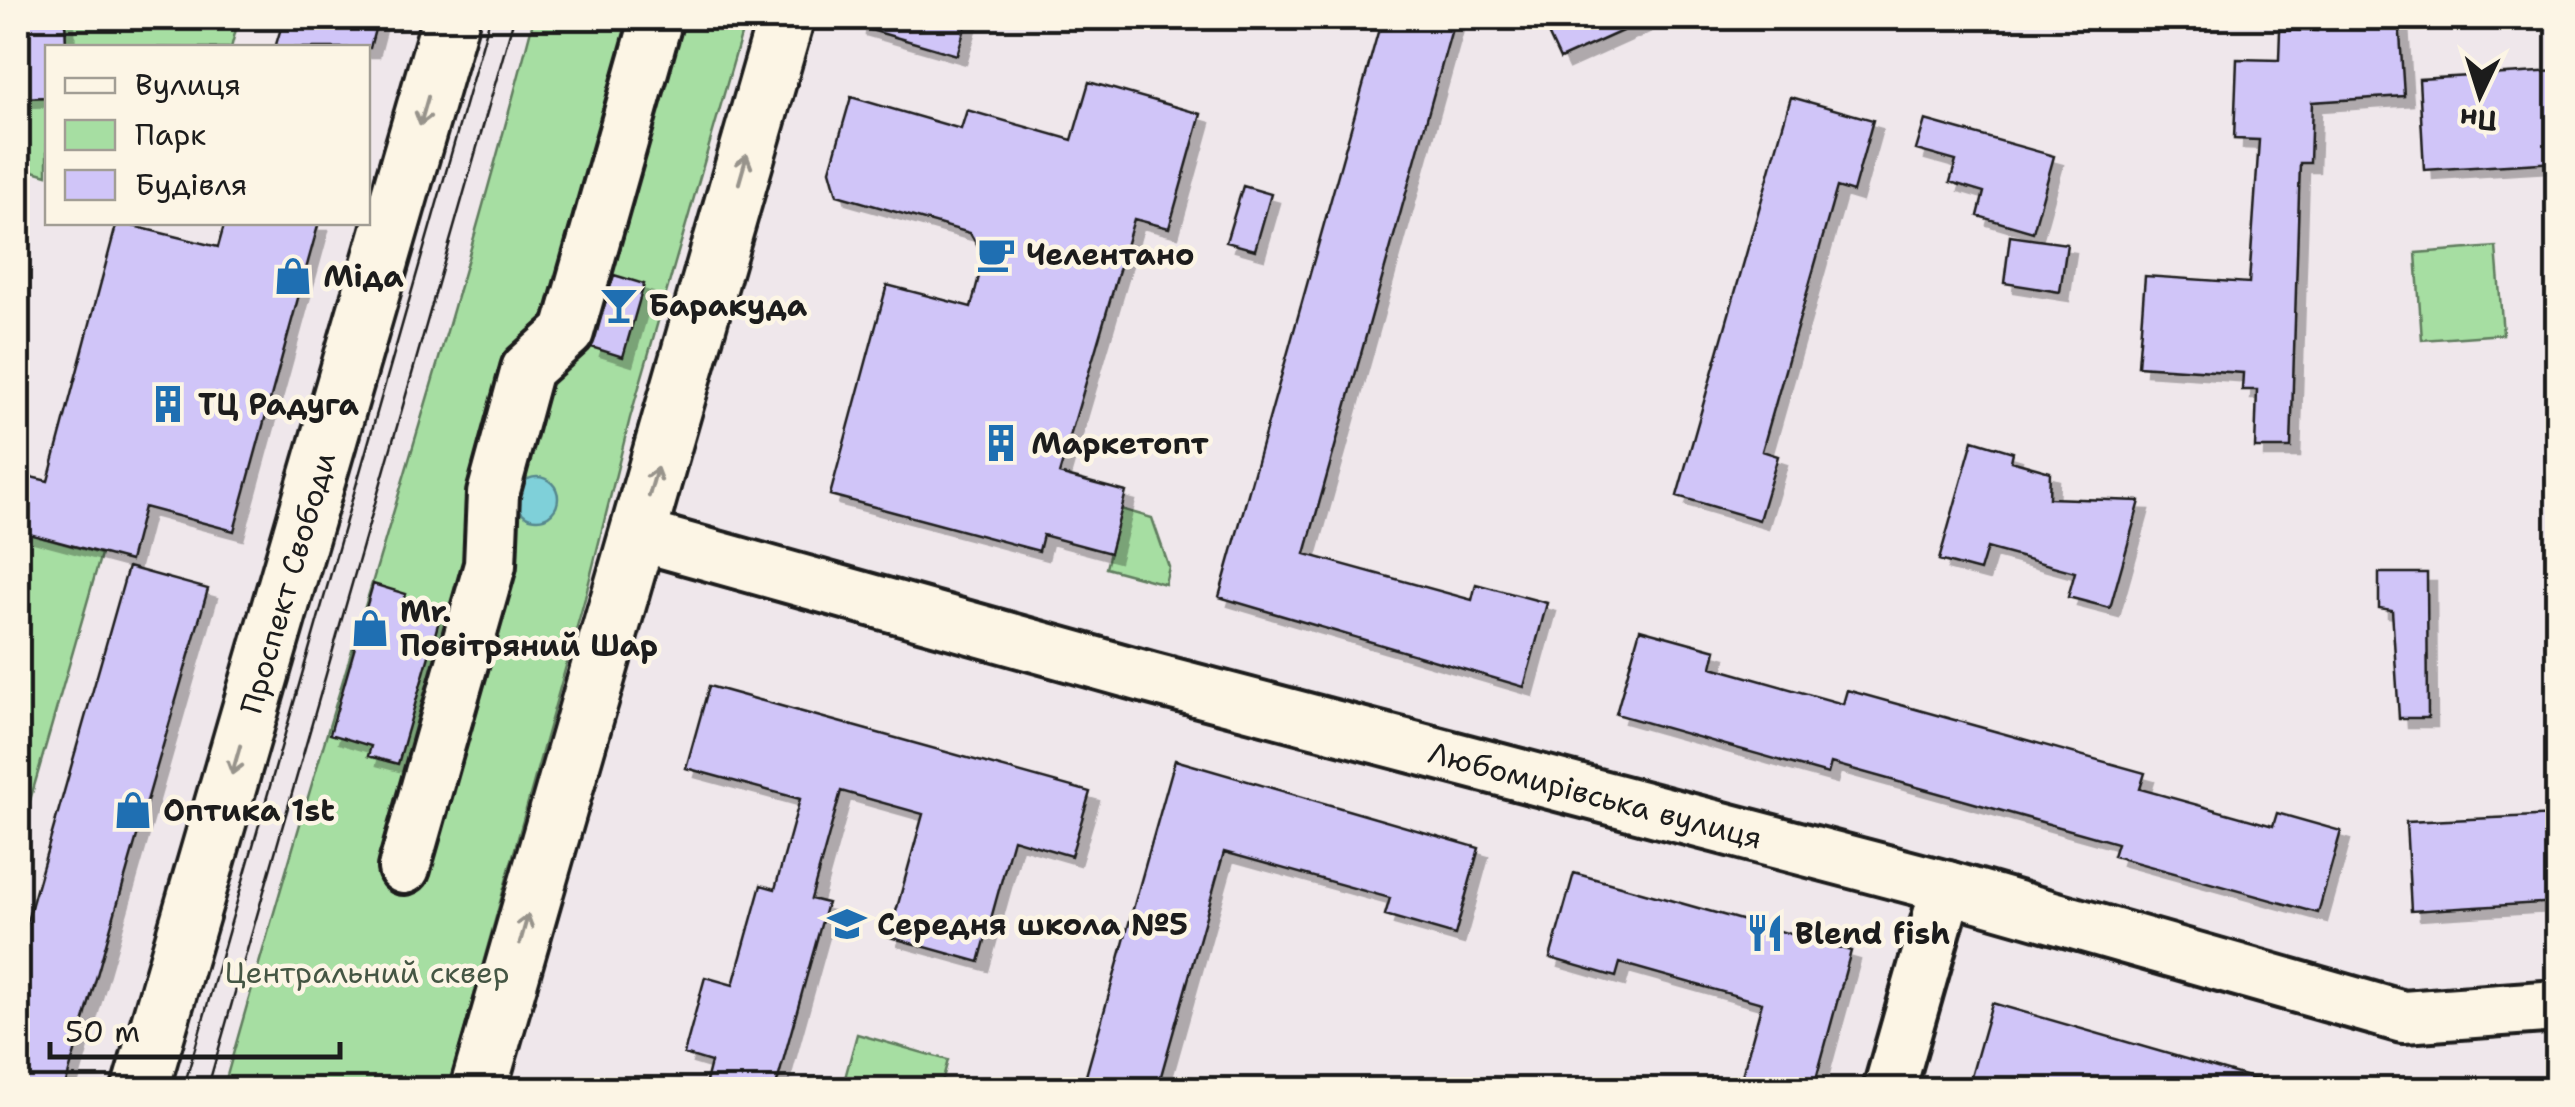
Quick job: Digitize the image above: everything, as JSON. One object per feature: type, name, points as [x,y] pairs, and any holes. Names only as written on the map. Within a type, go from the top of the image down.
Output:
[{"type":"main road","name":"Проспект Свободи","points":[[140,1090],[450,18]]},
{"type":"main road","points":[[478,1090],[786,18]]},
{"type":"street","points":[[404,868],[490,564],[493,494],[527,369],[568,332],[657,18]]},
{"type":"street","name":"Любомирівська вулиця","points":[[638,535],[1150,678],[1947,888],[2403,1017],[2558,1006]]},
{"type":"street","points":[[1889,1090],[1947,888]]},
{"type":"green space","points":[[65,18],[239,18],[232,45],[66,45]]},
{"type":"green space","name":"Центральний сквер","points":[[534,18],[746,18],[630,418],[585,598],[448,1089],[223,1090],[460,287]]},
{"type":"green space","points":[[45,97],[45,174],[20,167],[19,98]]},
{"type":"green space","points":[[2496,247],[2503,334],[2422,340],[2416,253]]},
{"type":"green space","points":[[1121,509],[1152,518],[1169,567],[1165,584],[1106,568]]},
{"type":"green space","points":[[18,531],[101,554],[18,842]]},
{"type":"green space","points":[[857,1034],[948,1060],[940,1089],[842,1089]]},
{"type":"water","points":[[537,477],[552,483],[558,498],[552,513],[537,519],[522,513],[516,498],[522,483]]},
{"type":"building","points":[[18,18],[65,18],[66,45],[45,45],[45,97],[19,98]]},
{"type":"building","points":[[284,18],[378,18],[370,48],[276,45]]},
{"type":"building","points":[[858,18],[968,18],[957,55],[857,26]]},
{"type":"building","points":[[1382,18],[1455,18],[1305,554],[1472,600],[1476,584],[1547,603],[1524,687],[1219,597]]},
{"type":"building","points":[[1565,18],[1651,18],[1560,59],[1545,27]]},
{"type":"building","points":[[2316,18],[2399,18],[2404,96],[2312,102],[2310,163],[2300,163],[2291,448],[2255,448],[2257,390],[2242,390],[2243,373],[2138,366],[2145,276],[2249,283],[2259,140],[2234,139],[2237,59],[2279,60],[2280,30],[2317,31]]},
{"type":"building","points":[[2558,71],[2558,162],[2424,170],[2419,79]]},
{"type":"building","points":[[1089,82],[1201,114],[1169,228],[1134,219],[1059,474],[1126,492],[1110,553],[1043,535],[1039,551],[830,495],[887,285],[971,307],[984,257],[970,233],[837,195],[830,170],[851,97],[961,129],[967,110],[1072,140]]},
{"type":"building","points":[[1791,97],[1873,120],[1853,192],[1837,187],[1762,451],[1778,456],[1759,520],[1677,496]]},
{"type":"building","points":[[1925,120],[2054,156],[2033,232],[1978,216],[1984,192],[1950,182],[1956,161],[1916,150]]},
{"type":"building","points":[[1243,186],[1271,194],[1255,250],[1226,242]]},
{"type":"building","name":"ТЦ Радуга","points":[[116,225],[218,247],[224,225],[318,225],[234,531],[144,507],[130,561],[18,531],[18,474],[48,481]]},
{"type":"building","points":[[2010,236],[2067,244],[2060,292],[2004,283]]},
{"type":"building","points":[[614,275],[644,284],[623,357],[591,347]]},
{"type":"building","points":[[1973,440],[2013,452],[2011,461],[2050,472],[2049,498],[2140,501],[2110,608],[2068,597],[2075,572],[1987,548],[1980,571],[1939,560]]},
{"type":"building","points":[[128,567],[208,589],[64,1090],[18,1090],[18,953]]},
{"type":"building","points":[[2379,573],[2427,573],[2428,718],[2399,718],[2392,610],[2379,608]]},
{"type":"building","points":[[373,584],[406,594],[402,606],[440,617],[398,764],[368,756],[371,746],[330,734]]},
{"type":"building","points":[[1640,629],[1716,650],[1712,667],[1843,704],[1847,690],[2145,773],[2140,789],[2273,826],[2277,813],[2341,831],[2318,913],[2113,856],[2117,843],[1831,763],[1828,774],[1616,714]]},
{"type":"building","points":[[709,686],[1090,792],[1071,856],[1013,839],[979,962],[889,937],[923,814],[841,791],[811,899],[827,903],[775,1090],[704,1090],[711,1062],[684,1054],[705,977],[733,985],[761,885],[775,889],[800,799],[686,768]]},
{"type":"building","points":[[1175,760],[1479,848],[1455,935],[1385,915],[1390,898],[1224,852],[1157,1090],[1082,1090]]},
{"type":"building","points":[[2558,815],[2558,902],[2411,911],[2406,822]]},
{"type":"building","points":[[1574,873],[1851,951],[1813,1090],[1738,1090],[1762,1003],[1620,963],[1616,977],[1550,958]]},
{"type":"building","points":[[1992,1003],[2262,1081],[2261,1090],[2014,1090],[1971,1077]]},
{"type":"tram line","points":[[183,1090],[490,18]]},
{"type":"tram line","points":[[207,1090],[514,18]]},
{"type":"place","name":"Челентано","points":[[996,254]]},
{"type":"place","name":"Міда","points":[[293,276]]},
{"type":"place","name":"Баракуда","points":[[619,305]]},
{"type":"place","name":"ТЦ Радуга","points":[[168,404]]},
{"type":"place","name":"Маркетопт","points":[[1001,443]]},
{"type":"place","name":"Mr. Повітряний Шар","points":[[370,628]]},
{"type":"place","name":"Оптика 1st","points":[[133,810]]},
{"type":"place","name":"Середня школа №5","points":[[847,924]]},
{"type":"place","name":"Blend fish","points":[[1765,933]]}]
